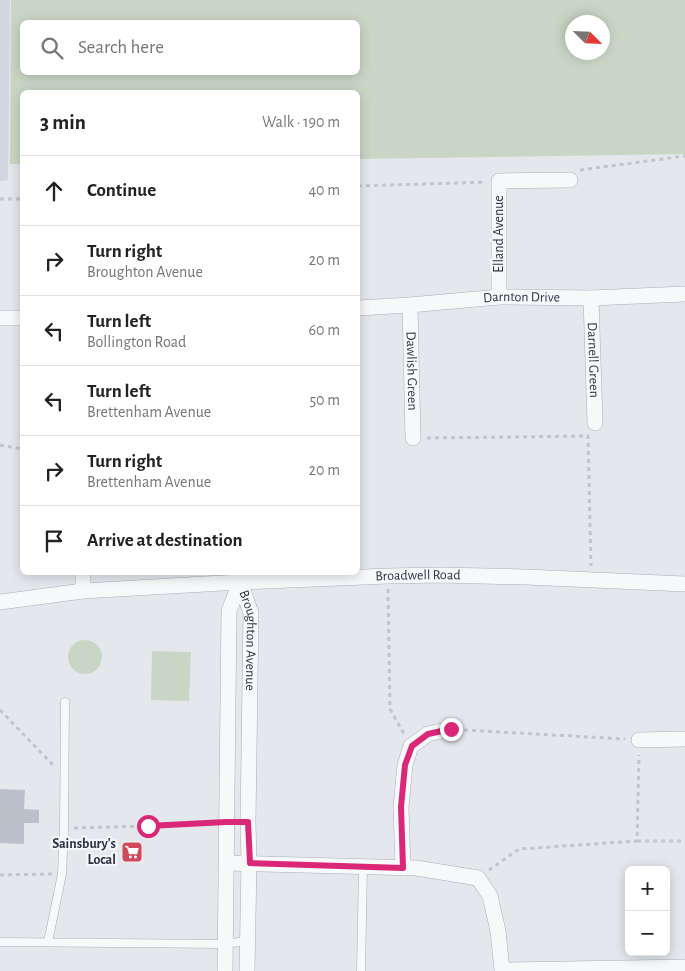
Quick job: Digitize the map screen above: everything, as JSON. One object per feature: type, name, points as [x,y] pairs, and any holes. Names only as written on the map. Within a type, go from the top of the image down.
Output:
[{"type":"street","name":"Elland Avenue","points":[[498,297],[499,181],[570,180]]},
{"type":"street","name":"Darnton Drive","points":[[360,308],[498,297],[591,298],[685,294]]},
{"type":"street","name":"Darnell Green","points":[[591,298],[595,423]]},
{"type":"street","name":"Dawlish Green","points":[[410,305],[413,438]]},
{"type":"street","points":[[0,318],[20,318]]},
{"type":"street","points":[[83,575],[83,591]]},
{"type":"street","name":"Broadwell Road","points":[[0,602],[83,591],[388,576],[450,575],[685,584]]},
{"type":"street","name":"Broughton Avenue","points":[[224,971],[229,611],[240,582]]},
{"type":"street","name":"Broughton Avenue","points":[[240,582],[251,612],[248,822],[250,863],[247,971]]},
{"type":"street","points":[[403,868],[401,807],[405,765],[412,746],[428,734],[451,729]]},
{"type":"street","points":[[639,740],[685,739]]},
{"type":"street","points":[[227,863],[416,868],[478,878],[490,896],[498,931],[502,971],[685,967]]},
{"type":"lane","points":[[48,942],[62,874],[65,702]]},
{"type":"lane","points":[[361,971],[362,867]]},
{"type":"lane","points":[[0,942],[224,944],[247,941]]},
{"type":"path","points":[[570,180],[571,171],[685,156]]},
{"type":"path","points":[[360,186],[499,181]]},
{"type":"path","points":[[0,199],[20,199]]},
{"type":"path","points":[[413,438],[588,436],[592,579]]},
{"type":"path","points":[[0,444],[20,449]]},
{"type":"path","points":[[388,576],[390,709],[412,746]]},
{"type":"path","points":[[0,710],[64,776]]},
{"type":"path","points":[[451,729],[639,740],[637,841]]},
{"type":"path","points":[[64,828],[226,822]]},
{"type":"path","points":[[478,878],[518,850],[637,841],[685,841]]},
{"type":"path","points":[[0,875],[62,874]]},
{"type":"shaded area","points":[[0,0],[10,0],[8,180],[0,181]]},
{"type":"green space","points":[[11,0],[685,0],[685,154],[360,159],[360,90],[20,90],[20,164],[10,164]]},
{"type":"green space","points":[[85,640],[92,641],[97,645],[101,650],[101,664],[97,669],[92,673],[85,674],[78,673],[73,669],[69,664],[68,657],[69,650],[73,645],[78,641]]},
{"type":"green space","points":[[152,651],[191,652],[189,701],[151,700]]},
{"type":"building","points":[[0,789],[25,790],[24,809],[39,810],[39,823],[24,823],[24,844],[0,843]]},
{"type":"place","name":"Sainsbury's Local","points":[[132,852]]},
{"type":"route","points":[[148,826],[248,822],[250,863],[403,868],[401,807],[405,765],[412,746],[428,734],[451,729]]}]
